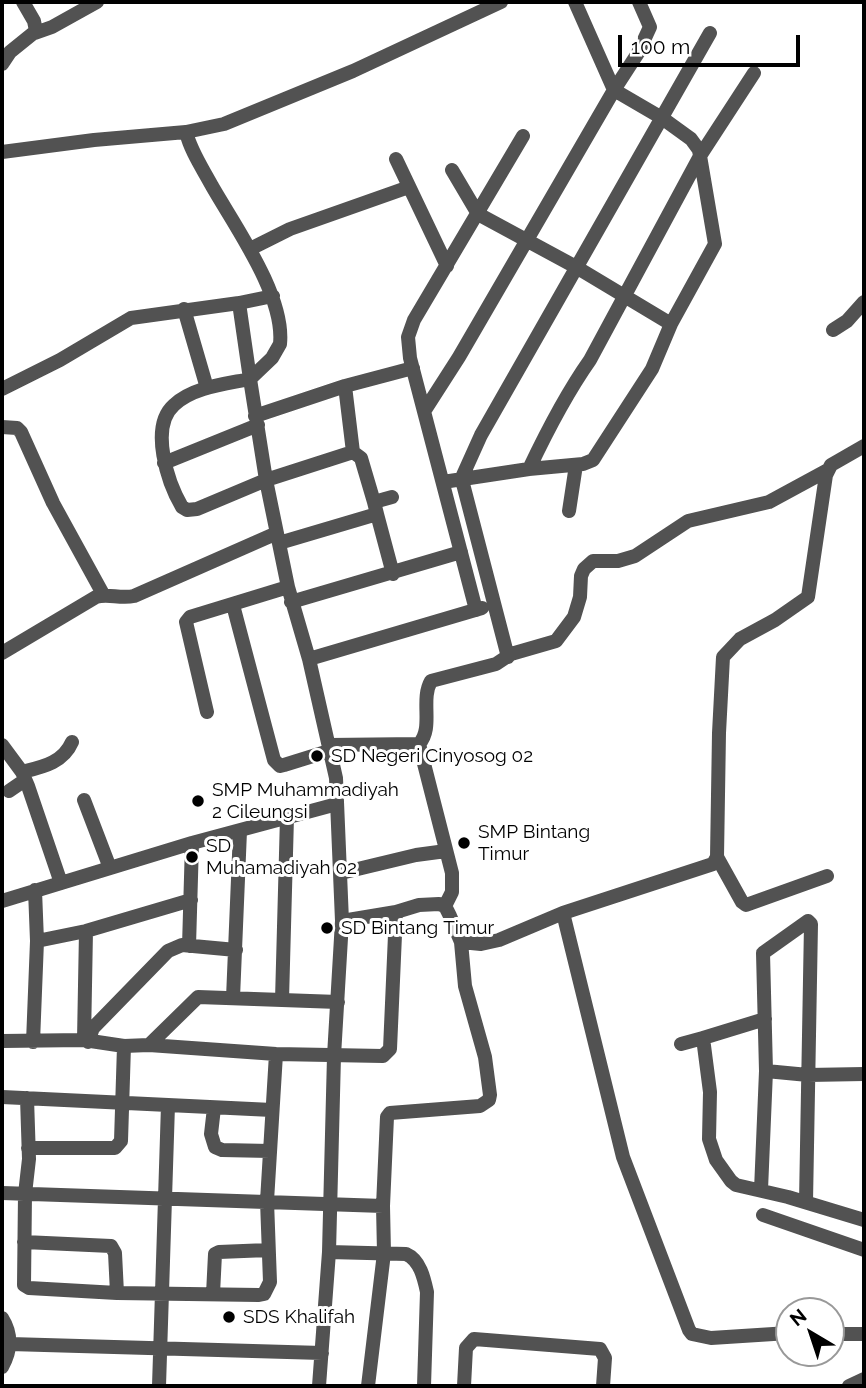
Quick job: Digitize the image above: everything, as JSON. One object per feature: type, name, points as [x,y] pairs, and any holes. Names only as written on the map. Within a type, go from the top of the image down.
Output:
[{"type":"street","points":[[23,2],[34,21],[35,33]]},
{"type":"street","points":[[2,64],[10,52],[35,33],[52,27],[97,2]]},
{"type":"street","points":[[2,152],[187,132],[238,119],[353,71],[501,2]]},
{"type":"street","points":[[443,482],[529,468],[576,465],[593,460],[652,369],[671,324],[715,244],[701,172],[701,156],[691,139],[662,118],[614,90],[576,2]]},
{"type":"street","points":[[425,410],[638,53],[649,30],[639,2]]},
{"type":"street","points":[[508,657],[462,480],[474,448],[710,33]]},
{"type":"street","points":[[529,468],[701,156],[754,73]]},
{"type":"street","points":[[187,132],[200,165],[250,249],[273,296],[280,344],[272,358],[250,379],[207,388],[175,404],[168,412],[162,445],[164,463],[178,500],[187,510],[197,509],[266,480],[354,452]]},
{"type":"street","points":[[476,610],[408,347],[410,330],[523,135]]},
{"type":"street","points":[[396,159],[447,266]]},
{"type":"street","points":[[452,170],[478,214],[576,267],[671,324]]},
{"type":"street","points":[[250,249],[290,229],[409,187]]},
{"type":"street","points":[[2,389],[60,360],[131,318],[273,296]]},
{"type":"street","points":[[833,330],[847,321],[864,302]]},
{"type":"street","points":[[239,303],[266,480],[291,603],[309,660],[336,778],[342,921],[334,1056],[329,1252],[319,1386]]},
{"type":"street","points":[[184,309],[207,388]]},
{"type":"street","points":[[164,463],[256,420],[345,386],[413,368]]},
{"type":"street","points":[[345,386],[354,452],[361,458],[393,574]]},
{"type":"street","points":[[2,426],[17,428],[21,432],[53,503],[103,594]]},
{"type":"street","points":[[461,942],[481,944],[499,940],[563,913],[711,866],[717,856],[722,659],[740,639],[808,597],[823,488],[828,470],[831,465],[864,446]]},
{"type":"street","points":[[569,511],[576,465]]},
{"type":"street","points":[[444,906],[450,898],[453,886],[419,744],[425,735],[426,701],[431,681],[496,664],[508,657],[554,642],[562,635],[576,613],[580,576],[591,562],[624,560],[635,556],[688,521],[769,502],[828,470]]},
{"type":"street","points":[[2,653],[103,594],[119,598],[134,596],[278,538],[375,508],[392,497]]},
{"type":"street","points":[[291,603],[461,552]]},
{"type":"street","points":[[206,712],[186,622],[190,617],[288,587]]},
{"type":"street","points":[[309,660],[496,604]]},
{"type":"street","points":[[233,605],[276,764],[284,765],[329,748],[419,744]]},
{"type":"street","points":[[9,791],[24,776],[59,759],[67,752],[72,742]]},
{"type":"street","points":[[2,745],[24,776],[61,883]]},
{"type":"street","points":[[84,800],[110,868]]},
{"type":"street","points":[[2,901],[192,843],[337,804]]},
{"type":"street","points":[[282,1000],[287,817]]},
{"type":"street","points":[[233,998],[240,831]]},
{"type":"street","points":[[189,946],[192,843]]},
{"type":"street","points":[[341,873],[416,855],[446,851]]},
{"type":"street","points":[[717,856],[746,905],[827,876]]},
{"type":"street","points":[[33,1042],[37,941],[35,890]]},
{"type":"street","points":[[37,941],[86,931],[191,900]]},
{"type":"street","points":[[342,921],[433,903],[444,906],[461,942],[465,986],[485,1057],[489,1100],[480,1106],[388,1114],[383,1206],[384,1253],[368,1386]]},
{"type":"street","points":[[2,1041],[86,1041],[124,1046],[379,1057],[390,1049],[396,912]]},
{"type":"street","points":[[563,913],[623,1157],[689,1330],[700,1337],[711,1338],[775,1334]]},
{"type":"street","points":[[761,1190],[766,1070],[763,953],[794,929],[809,922],[806,1202]]},
{"type":"street","points":[[86,931],[86,1041]]},
{"type":"street","points":[[86,1041],[93,1028],[168,951],[177,946],[236,950]]},
{"type":"street","points":[[149,1045],[198,997],[338,1002]]},
{"type":"street","points":[[681,1044],[765,1019]]},
{"type":"street","points":[[703,1038],[710,1092],[709,1139],[720,1167],[736,1185],[864,1220]]},
{"type":"street","points":[[28,1148],[115,1148],[121,1141],[124,1046]]},
{"type":"street","points":[[27,1098],[28,1148],[22,1283],[26,1287],[162,1295],[264,1294],[270,1282],[267,1201],[276,1054]]},
{"type":"street","points":[[766,1070],[808,1075],[864,1074]]},
{"type":"street","points":[[2,1097],[272,1110]]},
{"type":"street","points":[[159,1386],[169,1105]]},
{"type":"street","points":[[214,1108],[211,1134],[215,1147],[222,1150],[270,1151]]},
{"type":"street","points":[[2,1193],[383,1206]]},
{"type":"street","points":[[763,1215],[864,1251]]},
{"type":"street","points":[[24,1242],[111,1246],[115,1254],[117,1293]]},
{"type":"street","points":[[213,1294],[215,1254],[223,1250],[268,1250]]},
{"type":"street","points":[[329,1252],[411,1256],[424,1279],[427,1292],[424,1386]]},
{"type":"street","points":[[2,1318],[9,1332],[10,1344],[2,1367]]},
{"type":"street","points":[[845,1334],[864,1334]]},
{"type":"street","points":[[464,1386],[466,1348],[474,1339],[600,1349],[605,1358],[603,1386]]},
{"type":"street","points":[[10,1344],[322,1353]]},
{"type":"street","points":[[849,1386],[864,1379]]},
{"type":"place","name":"SD Negeri Cinyosog 02","points":[[317,756]]},
{"type":"place","name":"SMP Muhammadiyah 2 Cileungsi","points":[[198,801]]},
{"type":"place","name":"SMP Bintang Timur","points":[[464,843]]},
{"type":"place","name":"SD Muhamadiyah 02","points":[[192,857]]},
{"type":"place","name":"SD Bintang Timur","points":[[327,928]]},
{"type":"place","name":"SDS Khalifah","points":[[229,1317]]}]
